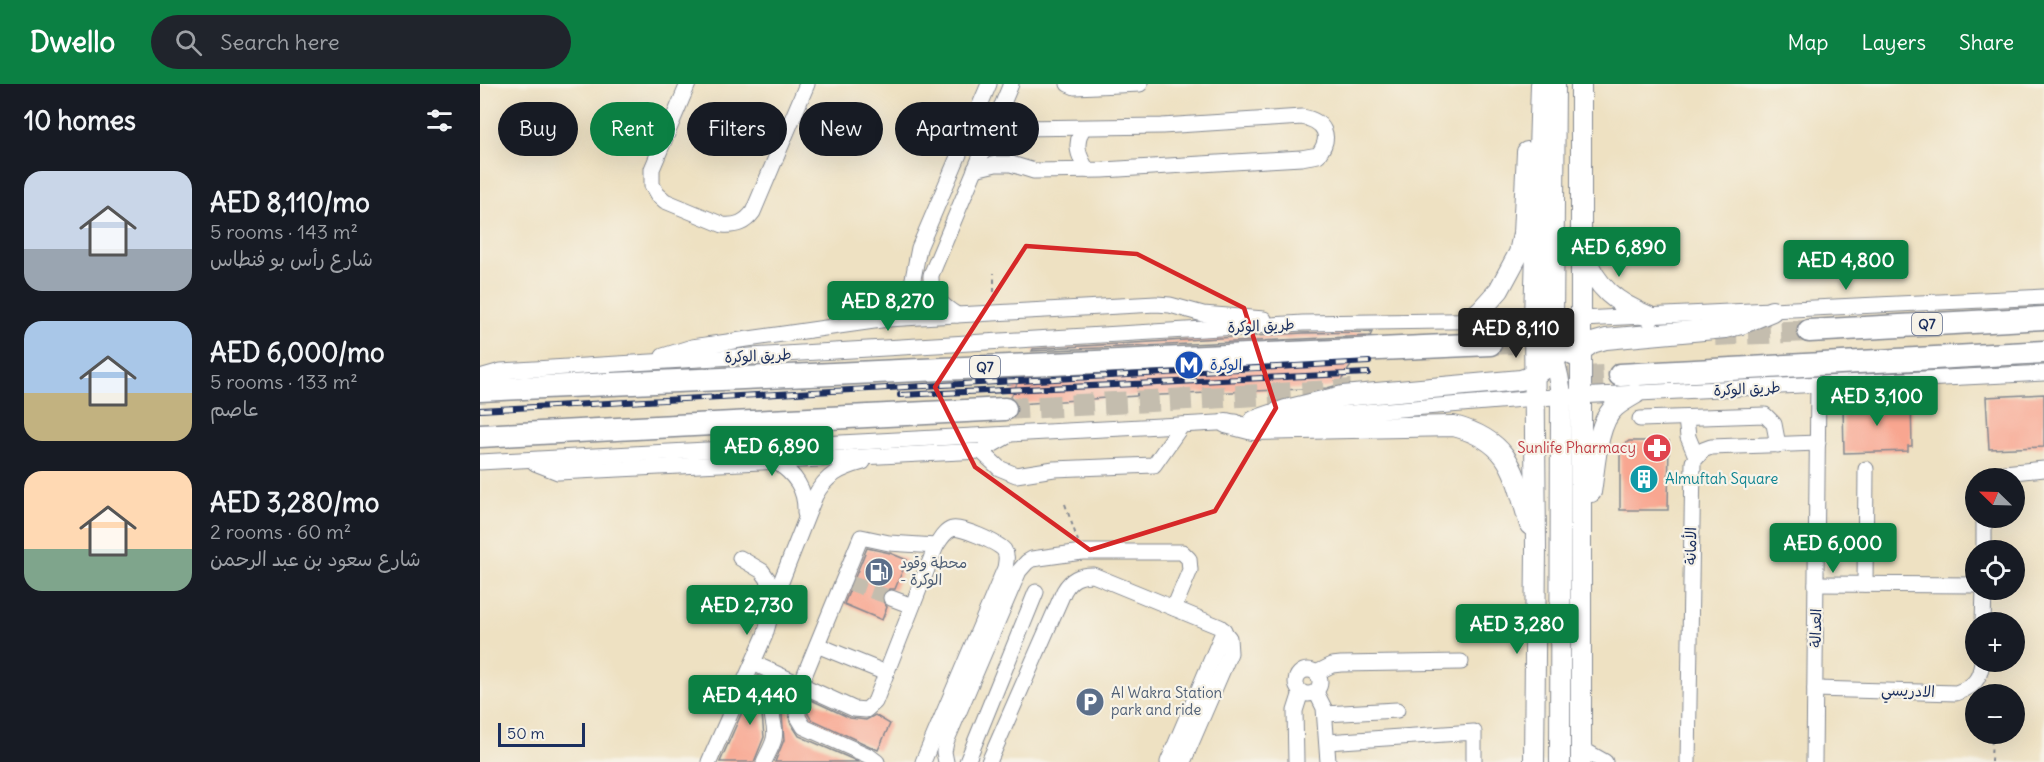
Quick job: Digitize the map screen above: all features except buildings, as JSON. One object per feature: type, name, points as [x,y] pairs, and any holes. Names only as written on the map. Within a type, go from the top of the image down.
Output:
[{"type":"highway","name":"Q7","points":[[1809,331],[2044,318]]},
{"type":"highway","name":"طريق الوكرة","points":[[480,390],[1490,344]]},
{"type":"highway","name":"طريق الوكرة","points":[[1620,375],[2044,352]]},
{"type":"highway","points":[[480,436],[1005,409]]},
{"type":"main road","points":[[1470,320],[1499,290],[1520,253],[1533,84]]},
{"type":"main road","points":[[1541,84],[1546,339],[1582,397]]},
{"type":"main road","points":[[1534,762],[1535,376],[1544,320],[1555,84]]},
{"type":"main road","points":[[1581,84],[1582,755]]},
{"type":"main road","points":[[1580,248],[1590,272],[1606,292],[1626,307],[1650,317]]},
{"type":"main road","points":[[1254,421],[1286,410],[1343,396],[1521,380],[1535,376],[1560,363],[1592,343],[1606,339],[1725,328],[1772,311]]},
{"type":"main road","points":[[1536,398],[1560,363],[1581,319]]},
{"type":"main road","points":[[1560,363],[1560,762]]},
{"type":"main road","points":[[1581,560],[1602,429],[1614,408],[1635,394]]},
{"type":"main road","points":[[1226,423],[1253,430],[1454,426],[1476,432],[1495,444],[1509,462],[1536,548]]},
{"type":"street","points":[[688,84],[652,169],[652,184],[657,194],[665,201],[730,226],[743,222],[753,212],[807,84]]},
{"type":"street","points":[[888,319],[903,308],[909,299],[919,248],[989,84]]},
{"type":"street","points":[[1003,102],[1011,84]]},
{"type":"street","points":[[1068,84],[1075,87],[1140,84]]},
{"type":"street","points":[[975,169],[996,164],[1011,164],[1034,171],[1087,170],[1301,158],[1318,155],[1325,146],[1325,135],[1321,124],[1302,117],[1162,126],[1039,128]]},
{"type":"street","points":[[1083,128],[1078,136],[1077,149],[1087,170]]},
{"type":"street","points":[[957,315],[934,296],[931,275],[980,156]]},
{"type":"street","name":"طريق الوكرة","points":[[480,377],[501,371],[1303,323],[1650,317],[2044,297]]},
{"type":"street","points":[[640,363],[692,346],[888,319],[1156,304],[1170,305],[1203,315],[1242,316],[1303,323]]},
{"type":"street","name":"طريق الوكرة","points":[[480,462],[1226,423],[1536,398],[2044,373]]},
{"type":"street","name":"العدالة","points":[[1814,762],[1818,385]]},
{"type":"street","points":[[1640,419],[1765,415],[1774,424],[1778,445]]},
{"type":"street","points":[[1686,417],[1688,437],[1696,456],[1711,447],[1818,443]]},
{"type":"street","points":[[981,451],[999,468],[1016,475],[1054,469],[1154,465],[1182,425]]},
{"type":"street","points":[[530,460],[558,471],[981,451],[1009,435]]},
{"type":"street","points":[[709,762],[765,635],[777,592],[805,519],[821,485],[830,475],[842,469],[887,455]]},
{"type":"street","name":"الأمانة","points":[[1689,762],[1692,469],[1696,456]]},
{"type":"street","points":[[775,461],[790,470],[800,485],[806,501],[805,519]]},
{"type":"street","points":[[1865,584],[1866,469]]},
{"type":"street","points":[[2025,471],[2044,469]]},
{"type":"street","points":[[753,663],[854,709],[866,710],[875,702],[936,546],[948,530],[963,529],[1002,548],[1007,556],[1005,568],[923,762]]},
{"type":"street","points":[[800,686],[847,581],[861,537],[889,543],[936,546]]},
{"type":"street","points":[[946,762],[946,742],[1022,566],[1032,559],[1082,552],[1182,552],[1189,560],[1190,570],[1174,608]]},
{"type":"street","points":[[740,558],[762,571],[777,592]]},
{"type":"street","points":[[989,762],[1064,591],[1072,580],[1086,575],[1100,576],[1224,630],[1231,643],[1230,652],[1183,762]]},
{"type":"street","points":[[1816,584],[1965,585]]},
{"type":"street","points":[[967,762],[1036,592]]},
{"type":"street","points":[[891,598],[912,606]]},
{"type":"street","points":[[1168,762],[1224,630]]},
{"type":"street","points":[[817,645],[886,673]]},
{"type":"street","points":[[986,650],[1014,647]]},
{"type":"street","points":[[1328,762],[1322,702],[1296,684],[1298,676],[1308,670],[1316,673],[1332,664],[1461,662]]},
{"type":"street","name":"الادريسي","points":[[1815,688],[1956,693],[1976,682],[1981,672]]},
{"type":"street","points":[[1296,762],[1295,711],[1308,692],[1320,685],[1316,673]]},
{"type":"street","points":[[764,762],[774,739],[771,716],[773,707],[784,695],[792,696],[798,702],[798,717],[804,727],[872,760]]},
{"type":"street","points":[[1325,714],[1397,710]]},
{"type":"street","points":[[1327,742],[1474,732],[1474,762]]},
{"type":"street","points":[[1582,755],[1605,762]]},
{"type":"path","points":[[994,273],[994,313]]},
{"type":"path","points":[[1072,387],[1286,377]]},
{"type":"path","points":[[1137,384],[1137,396]]},
{"type":"path","points":[[1065,504],[1082,552]]},
{"type":"path","points":[[1991,762],[1992,744]]},
{"type":"highlighted area","points":[[1026,246],[1137,254],[1244,308],[1276,408],[1215,511],[1090,550],[975,467],[935,387]]},
{"type":"tunnel","points":[[1715,335],[1809,331]]},
{"type":"tunnel","points":[[1490,344],[1556,341]]},
{"type":"tunnel","points":[[1515,381],[1620,375]]},
{"type":"tunnel","points":[[1005,409],[1351,390]]},
{"type":"tunnel","points":[[850,583],[891,598]]},
{"type":"railway","points":[[480,410],[1369,362]]},
{"type":"railway","points":[[900,395],[1368,373]]},
{"type":"place","name":"الوكرة","points":[[1189,365]]},
{"type":"place","name":"Sunlife Pharmacy","points":[[1657,448]]},
{"type":"place","name":"Almuftah Square","points":[[1644,479]]},
{"type":"place","name":"محطة وقود - الوكرة","points":[[879,572]]},
{"type":"place","name":"Al Wakra Station park and ride","points":[[1090,702]]}]
